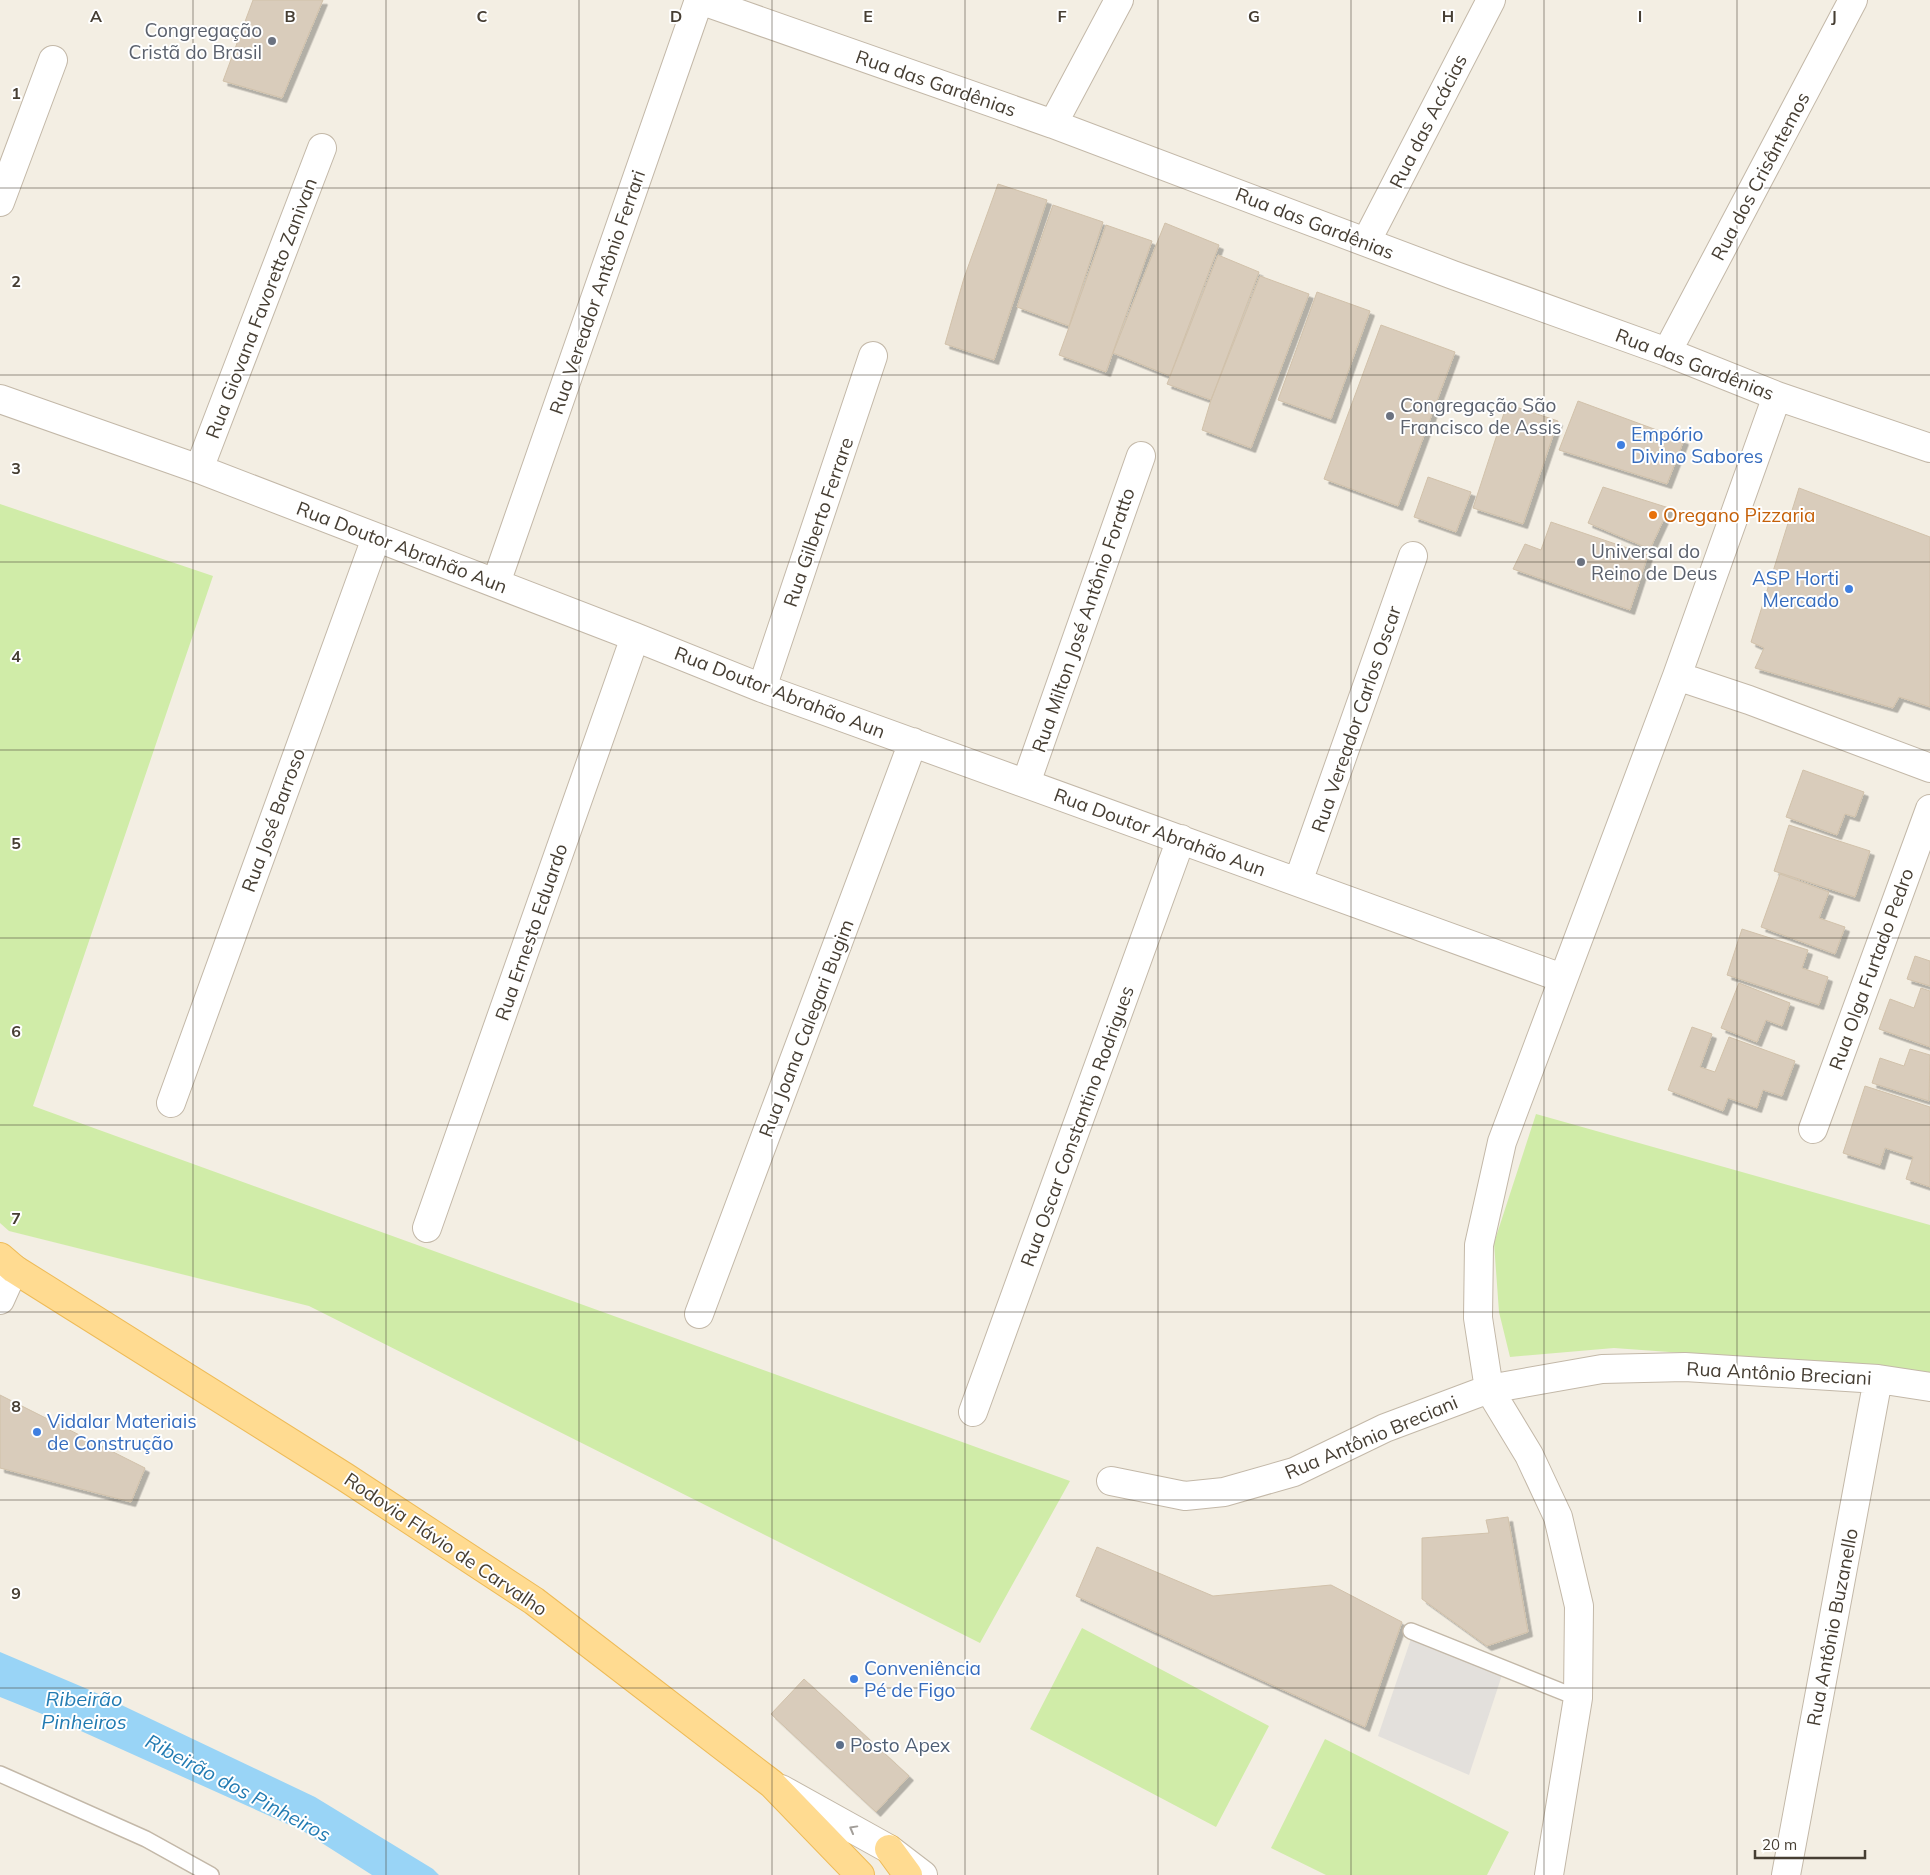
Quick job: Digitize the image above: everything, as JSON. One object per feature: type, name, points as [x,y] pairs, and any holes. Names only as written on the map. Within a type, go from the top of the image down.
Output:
[{"type":"main road","name":"Rodovia Flávio de Carvalho","points":[[7,1263],[345,1476],[534,1601],[772,1784],[860,1875]]},
{"type":"main road","points":[[889,1850],[908,1875]]},
{"type":"street","name":"Rua das Gardênias","points":[[700,0],[752,8],[1052,124],[1667,352],[1777,396],[1930,448]]},
{"type":"street","name":"Rua Vereador Antônio Ferrari","points":[[496,583],[700,0]]},
{"type":"street","points":[[1052,124],[1119,0]]},
{"type":"street","name":"Rua das Acácias","points":[[1366,242],[1491,0]]},
{"type":"street","name":"Rua dos Crisântemos","points":[[1667,352],[1853,0]]},
{"type":"street","points":[[0,202],[53,60]]},
{"type":"street","name":"Rua Giovana Favoretto Zanivan","points":[[199,469],[322,148]]},
{"type":"street","name":"Rua Gilberto Ferrare","points":[[762,688],[873,356]]},
{"type":"street","points":[[1549,1875],[1578,1698],[1579,1606],[1558,1517],[1528,1456],[1489,1389],[1478,1318],[1479,1245],[1502,1142],[1677,676],[1777,396]]},
{"type":"street","name":"Rua Doutor Abrahão Aun","points":[[0,399],[199,469],[635,636],[762,688],[1562,978]]},
{"type":"street","name":"Rua Milton José Antônio Foratto","points":[[1026,783],[1140,456]]},
{"type":"street","name":"Rua José Barroso","points":[[170,1103],[376,538]]},
{"type":"street","name":"Rua Vereador Carlos Oscar","points":[[1298,882],[1413,556]]},
{"type":"street","name":"Rua Ernesto Eduardo","points":[[427,1228],[635,636]]},
{"type":"street","points":[[1677,676],[1749,700],[1930,768]]},
{"type":"street","name":"Rua Joana Calegari Bugim","points":[[699,1314],[913,742]]},
{"type":"street","name":"Rua Olga Furtado Pedro","points":[[1813,1129],[1930,809]]},
{"type":"street","name":"Rua Oscar Constantino Rodrigues","points":[[973,1412],[1181,839]]},
{"type":"street","points":[[0,1300],[7,1263]]},
{"type":"street","name":"Rua Antônio Breciani","points":[[1112,1481],[1185,1496],[1224,1492],[1294,1472],[1385,1428],[1489,1389],[1611,1369],[1685,1367],[1878,1379],[1930,1387]]},
{"type":"street","name":"Rua Antônio Buzanello","points":[[1786,1875],[1878,1379]]},
{"type":"street","points":[[772,1784],[889,1850],[922,1875]]},
{"type":"lane","points":[[1411,1631],[1578,1698]]},
{"type":"lane","points":[[0,1774],[146,1839],[211,1875]]},
{"type":"green space","points":[[0,504],[213,576],[33,1106],[1070,1481],[980,1643],[309,1306],[9,1231],[0,1223]]},
{"type":"green space","points":[[1536,1114],[1930,1225],[1930,1374],[1851,1365],[1614,1348],[1510,1357],[1499,1312],[1494,1243]]},
{"type":"green space","points":[[1082,1628],[1269,1726],[1216,1827],[1030,1729]]},
{"type":"green space","points":[[1325,1739],[1509,1832],[1487,1875],[1326,1875],[1271,1848]]},
{"type":"shaded area","points":[[1412,1636],[1502,1675],[1469,1775],[1378,1736]]},
{"type":"water","name":"Ribeirão Pinheiros","points":[[0,1652],[92,1691],[315,1797],[433,1869],[439,1875],[372,1875],[303,1831],[52,1718],[0,1697]]},
{"type":"building","name":"Congregação Cristã do Brasil","points":[[253,0],[323,0],[282,98],[223,81]]},
{"type":"building","points":[[998,184],[1047,200],[994,360],[945,344],[964,278]]},
{"type":"building","points":[[1053,205],[1103,222],[1069,326],[1017,307]]},
{"type":"building","points":[[1165,223],[1219,245],[1170,376],[1113,353]]},
{"type":"building","points":[[1106,225],[1152,241],[1106,372],[1059,355]]},
{"type":"building","points":[[1218,255],[1259,272],[1211,400],[1167,384]]},
{"type":"building","points":[[1260,276],[1309,294],[1251,448],[1202,430],[1211,400]]},
{"type":"building","points":[[1317,292],[1370,311],[1331,419],[1278,400]]},
{"type":"building","name":"Congregação São Francisco de Assis","points":[[1381,325],[1455,352],[1398,506],[1324,479]]},
{"type":"building","name":"Empório Divino Sabores","points":[[1578,401],[1684,440],[1667,484],[1559,450]]},
{"type":"building","points":[[1507,404],[1558,421],[1523,524],[1473,508]]},
{"type":"building","points":[[1428,477],[1471,492],[1456,532],[1414,517]]},
{"type":"building","points":[[1603,487],[1669,508],[1650,549],[1588,523]]},
{"type":"building","name":"ASP Horti Mercado","points":[[1799,488],[1930,537],[1930,707],[1899,697],[1893,708],[1755,668],[1764,648],[1751,642]]},
{"type":"building","name":"Universal do Reino de Deus","points":[[1551,522],[1648,555],[1630,610],[1513,569],[1525,544],[1541,550]]},
{"type":"building","points":[[1803,770],[1864,792],[1855,817],[1845,814],[1837,835],[1786,817]]},
{"type":"building","points":[[1789,825],[1870,851],[1855,897],[1774,871]]},
{"type":"building","points":[[1780,874],[1829,892],[1819,918],[1845,927],[1835,954],[1761,927]]},
{"type":"building","points":[[1742,929],[1808,950],[1802,968],[1828,977],[1819,1005],[1727,975]]},
{"type":"building","points":[[1915,956],[1930,961],[1930,986],[1907,979]]},
{"type":"building","points":[[1739,983],[1790,1003],[1782,1026],[1766,1020],[1757,1042],[1721,1028]]},
{"type":"building","points":[[1921,988],[1930,991],[1930,1047],[1879,1029],[1890,999],[1914,1008]]},
{"type":"building","points":[[1692,1027],[1712,1034],[1700,1067],[1715,1072],[1729,1037],[1795,1061],[1782,1096],[1763,1090],[1757,1108],[1728,1098],[1723,1111],[1668,1090]]},
{"type":"building","points":[[1910,1049],[1930,1055],[1929,1101],[1872,1083],[1880,1058],[1904,1066]]},
{"type":"building","points":[[1865,1086],[1930,1107],[1930,1187],[1906,1179],[1913,1157],[1885,1148],[1880,1165],[1843,1153]]},
{"type":"building","name":"Vidalar Materiais de Construção","points":[[0,1395],[145,1468],[131,1502],[0,1468]]},
{"type":"building","points":[[1508,1517],[1528,1632],[1487,1646],[1422,1599],[1422,1538],[1489,1533],[1486,1520]]},
{"type":"building","points":[[1097,1547],[1213,1596],[1331,1585],[1402,1622],[1365,1727],[1076,1596]]},
{"type":"building","name":"Posto Apex","points":[[804,1679],[909,1776],[876,1812],[771,1714]]},
{"type":"place","name":"Congregação Cristã do Brasil","points":[[272,41]]},
{"type":"place","name":"Congregação São Francisco de Assis","points":[[1390,416]]},
{"type":"place","name":"Empório Divino Sabores","points":[[1621,445]]},
{"type":"place","name":"Oregano Pizzaria","points":[[1653,515]]},
{"type":"place","name":"Universal do Reino de Deus","points":[[1581,562]]},
{"type":"place","name":"ASP Horti Mercado","points":[[1849,589]]},
{"type":"place","name":"Vidalar Materiais de Construção","points":[[37,1432]]},
{"type":"place","name":"Conveniência Pé de Figo","points":[[854,1679]]},
{"type":"place","name":"Posto Apex","points":[[840,1745]]},
{"type":"water label","name":"Ribeirão dos Pinheiros","points":[[238,1788]]}]
